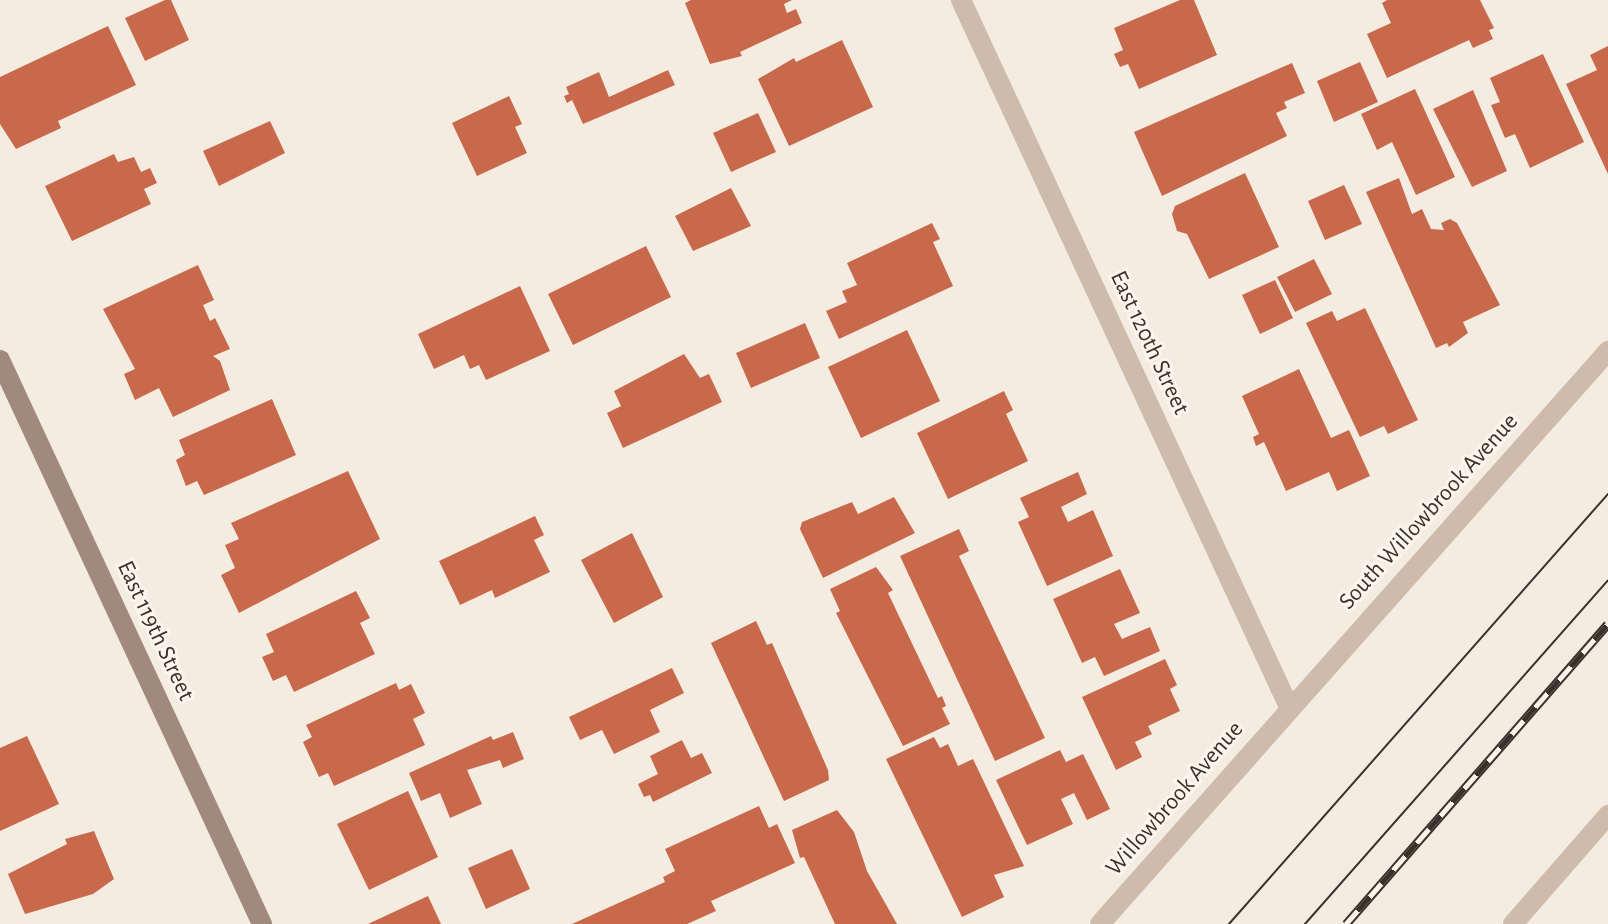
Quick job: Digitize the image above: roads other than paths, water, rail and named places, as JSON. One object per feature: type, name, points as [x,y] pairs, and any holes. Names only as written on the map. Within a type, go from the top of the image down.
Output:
[{"type":"street","name":"East 120th Street","points":[[961,0],[1289,707]]},
{"type":"street","name":"South Willowbrook Avenue","points":[[1289,707],[1608,351]]},
{"type":"street","name":"East 119th Street","points":[[0,360],[262,924]]},
{"type":"street","name":"Willowbrook Avenue","points":[[1100,924],[1289,707]]},
{"type":"street","points":[[1513,924],[1608,815]]},
{"type":"tram line","points":[[1229,924],[1608,494]]},
{"type":"tram line","points":[[1305,924],[1608,580]]},
{"type":"railway","points":[[1346,924],[1608,624]]}]
